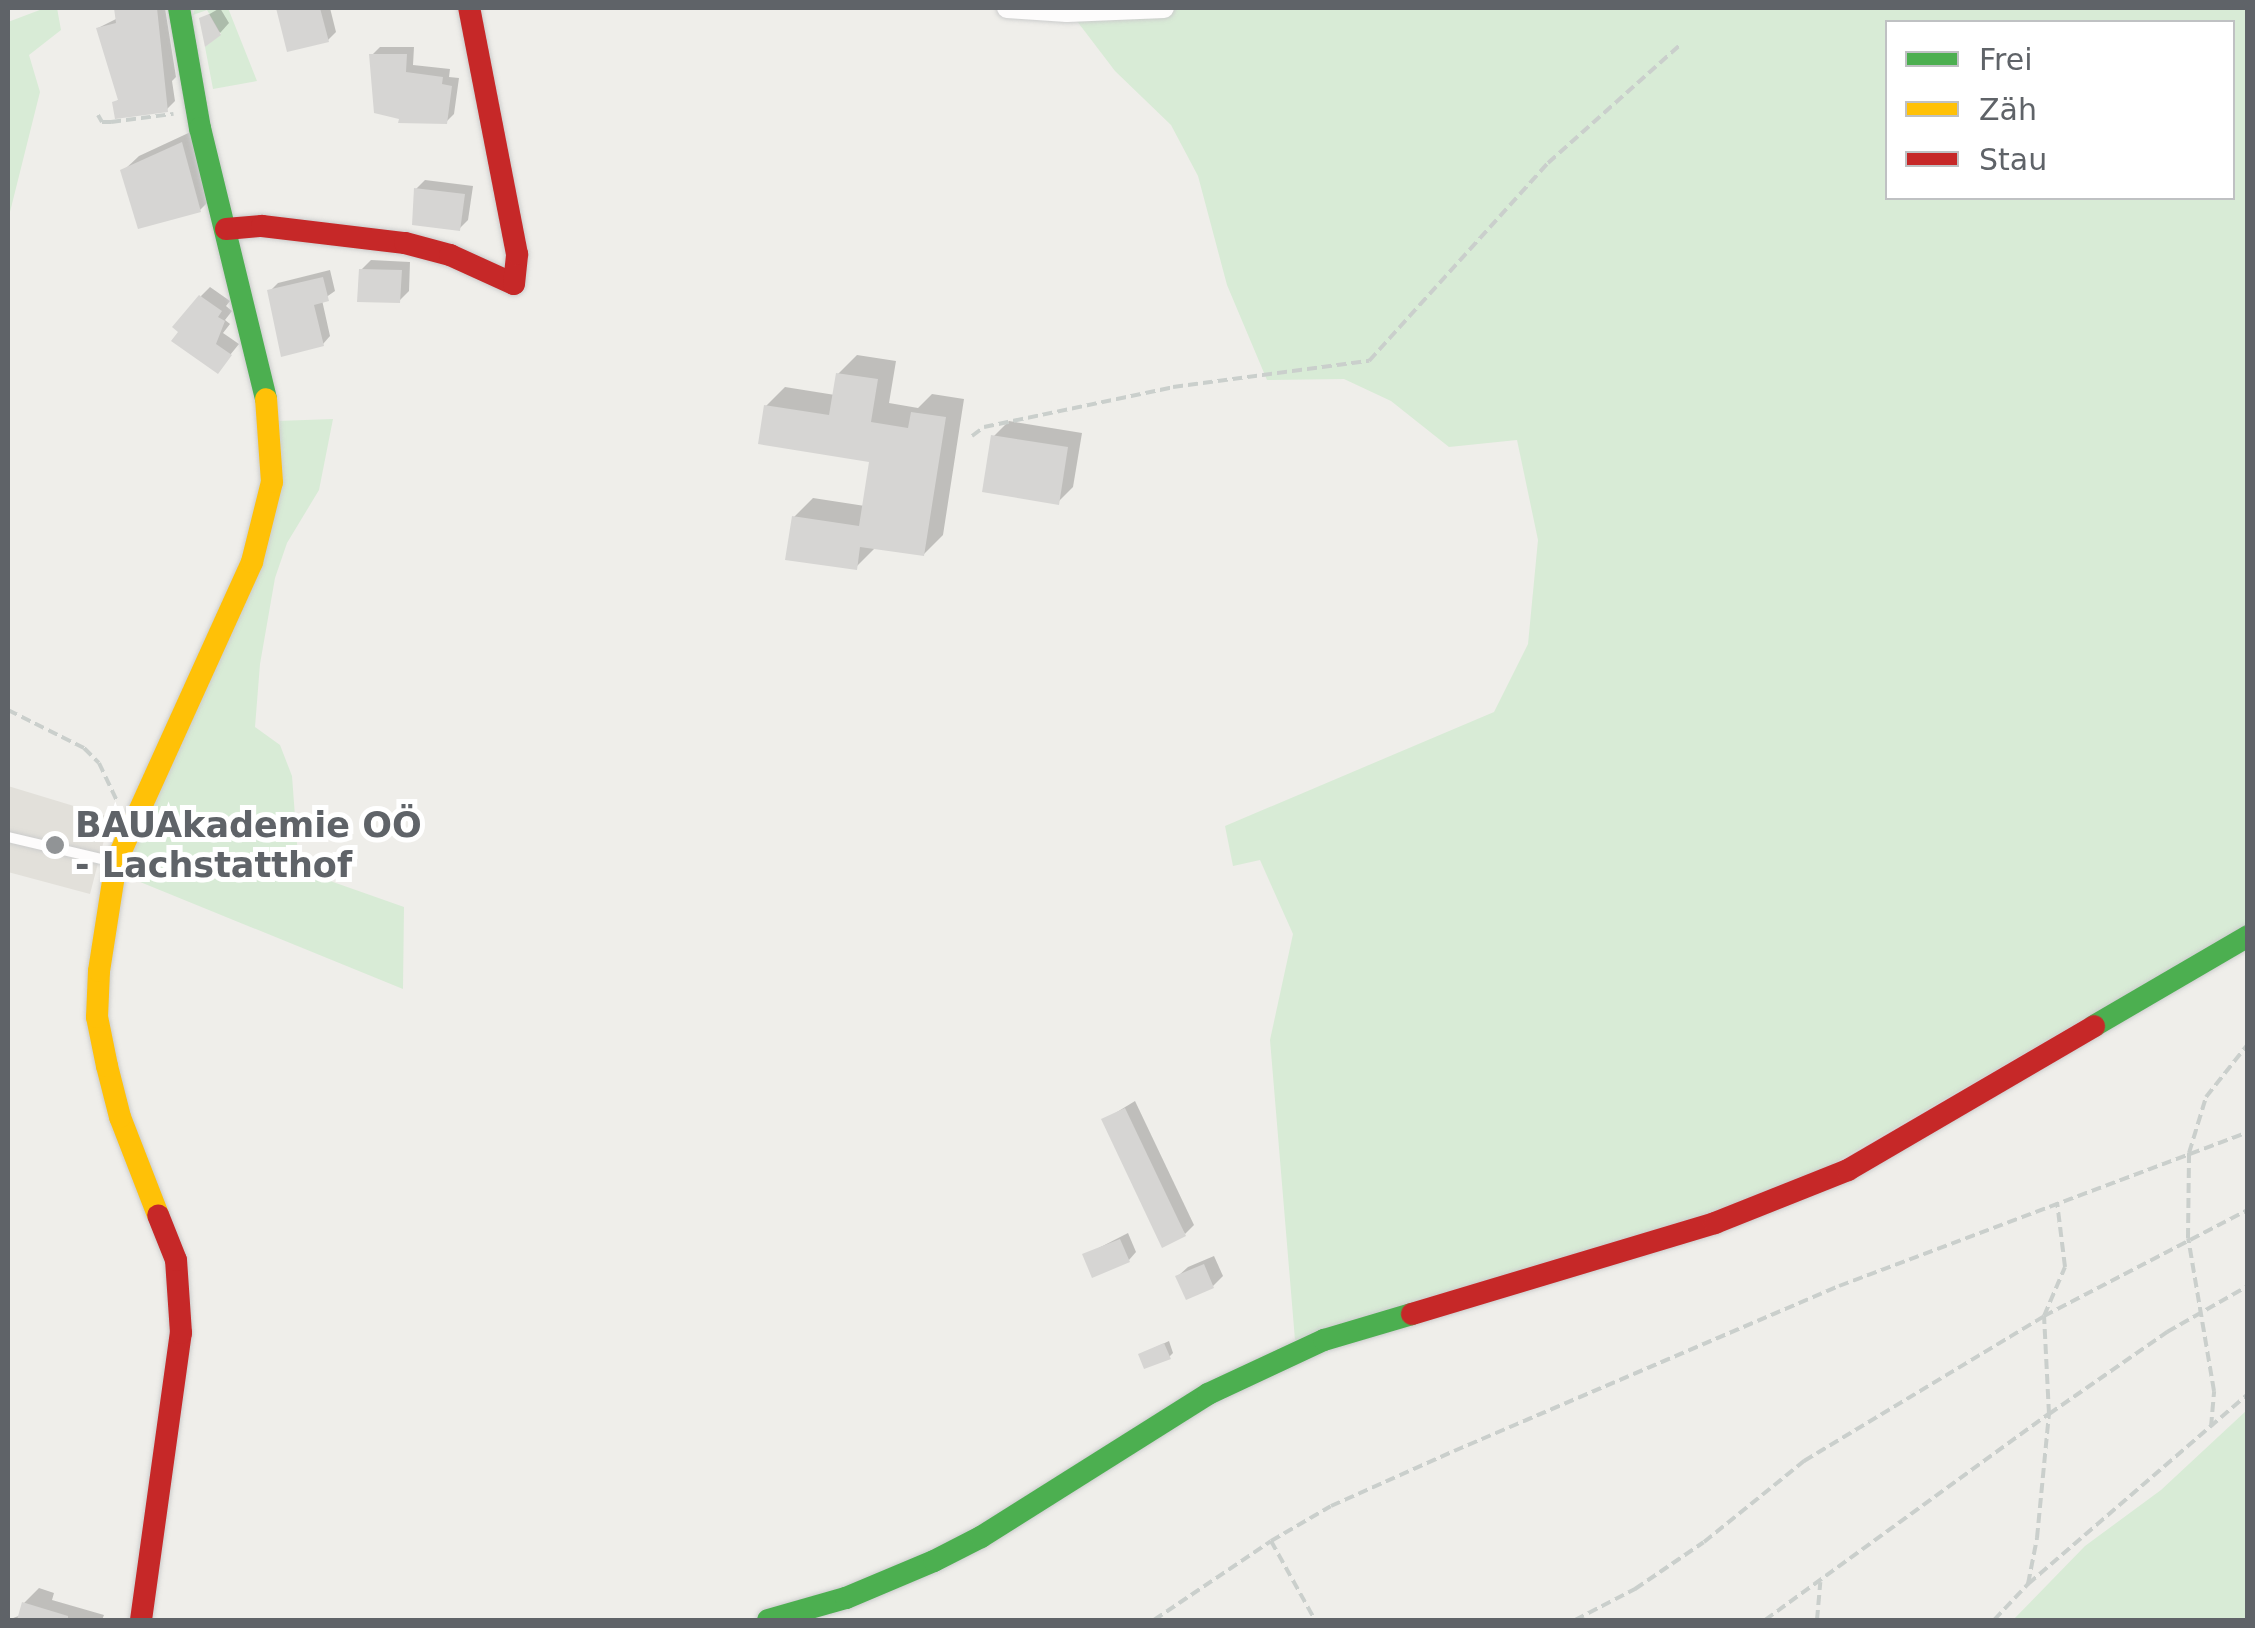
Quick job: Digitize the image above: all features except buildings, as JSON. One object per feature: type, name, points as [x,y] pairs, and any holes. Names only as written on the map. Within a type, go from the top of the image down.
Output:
[{"type":"street","points":[[226,229],[262,226],[405,243],[450,254],[514,284],[517,254],[469,8]]},
{"type":"street","points":[[1007,8],[1068,12],[1164,8]]},
{"type":"street","points":[[141,1620],[181,1333],[180,1292],[167,1234],[120,1116],[97,1017],[99,970],[116,862],[234,604],[265,520],[272,482],[267,403],[226,229],[182,12]]},
{"type":"street","points":[[768,1620],[846,1598],[982,1537],[1130,1439],[1208,1394],[1324,1340],[1715,1223],[1848,1170],[2248,936]]},
{"type":"lane","points":[[8,836],[116,862]]},
{"type":"path","points":[[972,436],[984,427],[1173,387],[1368,361],[1548,163],[1680,44]]},
{"type":"path","points":[[98,116],[102,122],[111,122],[170,114]]},
{"type":"path","points":[[8,710],[84,748],[100,763],[129,828]]},
{"type":"path","points":[[2211,1427],[2214,1391],[2188,1238],[2190,1153],[2206,1097],[2248,1044]]},
{"type":"path","points":[[1154,1620],[1271,1540],[1331,1506],[1454,1451],[1838,1286],[2248,1132]]},
{"type":"path","points":[[2028,1584],[2049,1414],[2044,1316],[2065,1267],[2057,1202]]},
{"type":"path","points":[[1575,1620],[1635,1589],[1704,1542],[1804,1461],[2044,1316],[2248,1210]]},
{"type":"path","points":[[1765,1620],[2167,1332],[2248,1286]]},
{"type":"path","points":[[1994,1620],[2028,1584],[2248,1394]]},
{"type":"path","points":[[1271,1540],[1315,1620]]},
{"type":"path","points":[[1817,1620],[1820,1582]]},
{"type":"shaded area","name":"BAUAkademie OÖ - Lachstatthof","points":[[8,786],[110,817],[90,894],[8,872]]},
{"type":"green space","points":[[45,8],[57,8],[61,30],[29,55],[40,92],[8,220],[8,22]]},
{"type":"green space","points":[[195,8],[228,8],[257,81],[213,89],[205,47],[221,34],[207,10],[193,15]]},
{"type":"green space","points":[[1067,8],[2247,8],[2247,925],[1810,1177],[1715,1213],[1295,1340],[1270,1040],[1293,934],[1260,860],[1233,866],[1225,826],[1494,712],[1528,644],[1538,540],[1517,440],[1449,447],[1391,401],[1344,379],[1267,380],[1227,285],[1198,176],[1171,125],[1115,71]]},
{"type":"green space","points":[[333,419],[319,490],[287,543],[275,578],[260,664],[255,727],[280,745],[292,776],[299,870],[404,907],[403,989],[123,875],[247,590],[277,421]]},
{"type":"green space","points":[[2247,1410],[2247,1620],[2013,1620],[2085,1546],[2161,1490]]},
{"type":"traffic: fast","points":[[179,8],[200,128],[266,399]]},
{"type":"traffic: fast","points":[[2094,1026],[2248,936]]},
{"type":"traffic: fast","points":[[768,1620],[846,1598],[934,1561],[981,1537],[1208,1394],[1324,1340],[1412,1314]]},
{"type":"traffic: slow","points":[[158,1215],[120,1117],[107,1066],[97,1017],[99,971],[116,862],[252,562],[272,482],[266,399]]},
{"type":"traffic: jam","points":[[226,229],[262,226],[405,243],[450,255],[514,284],[517,254],[469,8]]},
{"type":"traffic: jam","points":[[1412,1314],[1715,1223],[1848,1170],[2094,1026]]},
{"type":"traffic: jam","points":[[141,1620],[181,1333],[176,1260],[158,1215]]},
{"type":"place","name":"BAUAkademie OÖ - Lachstatthof","points":[[55,845]]}]
